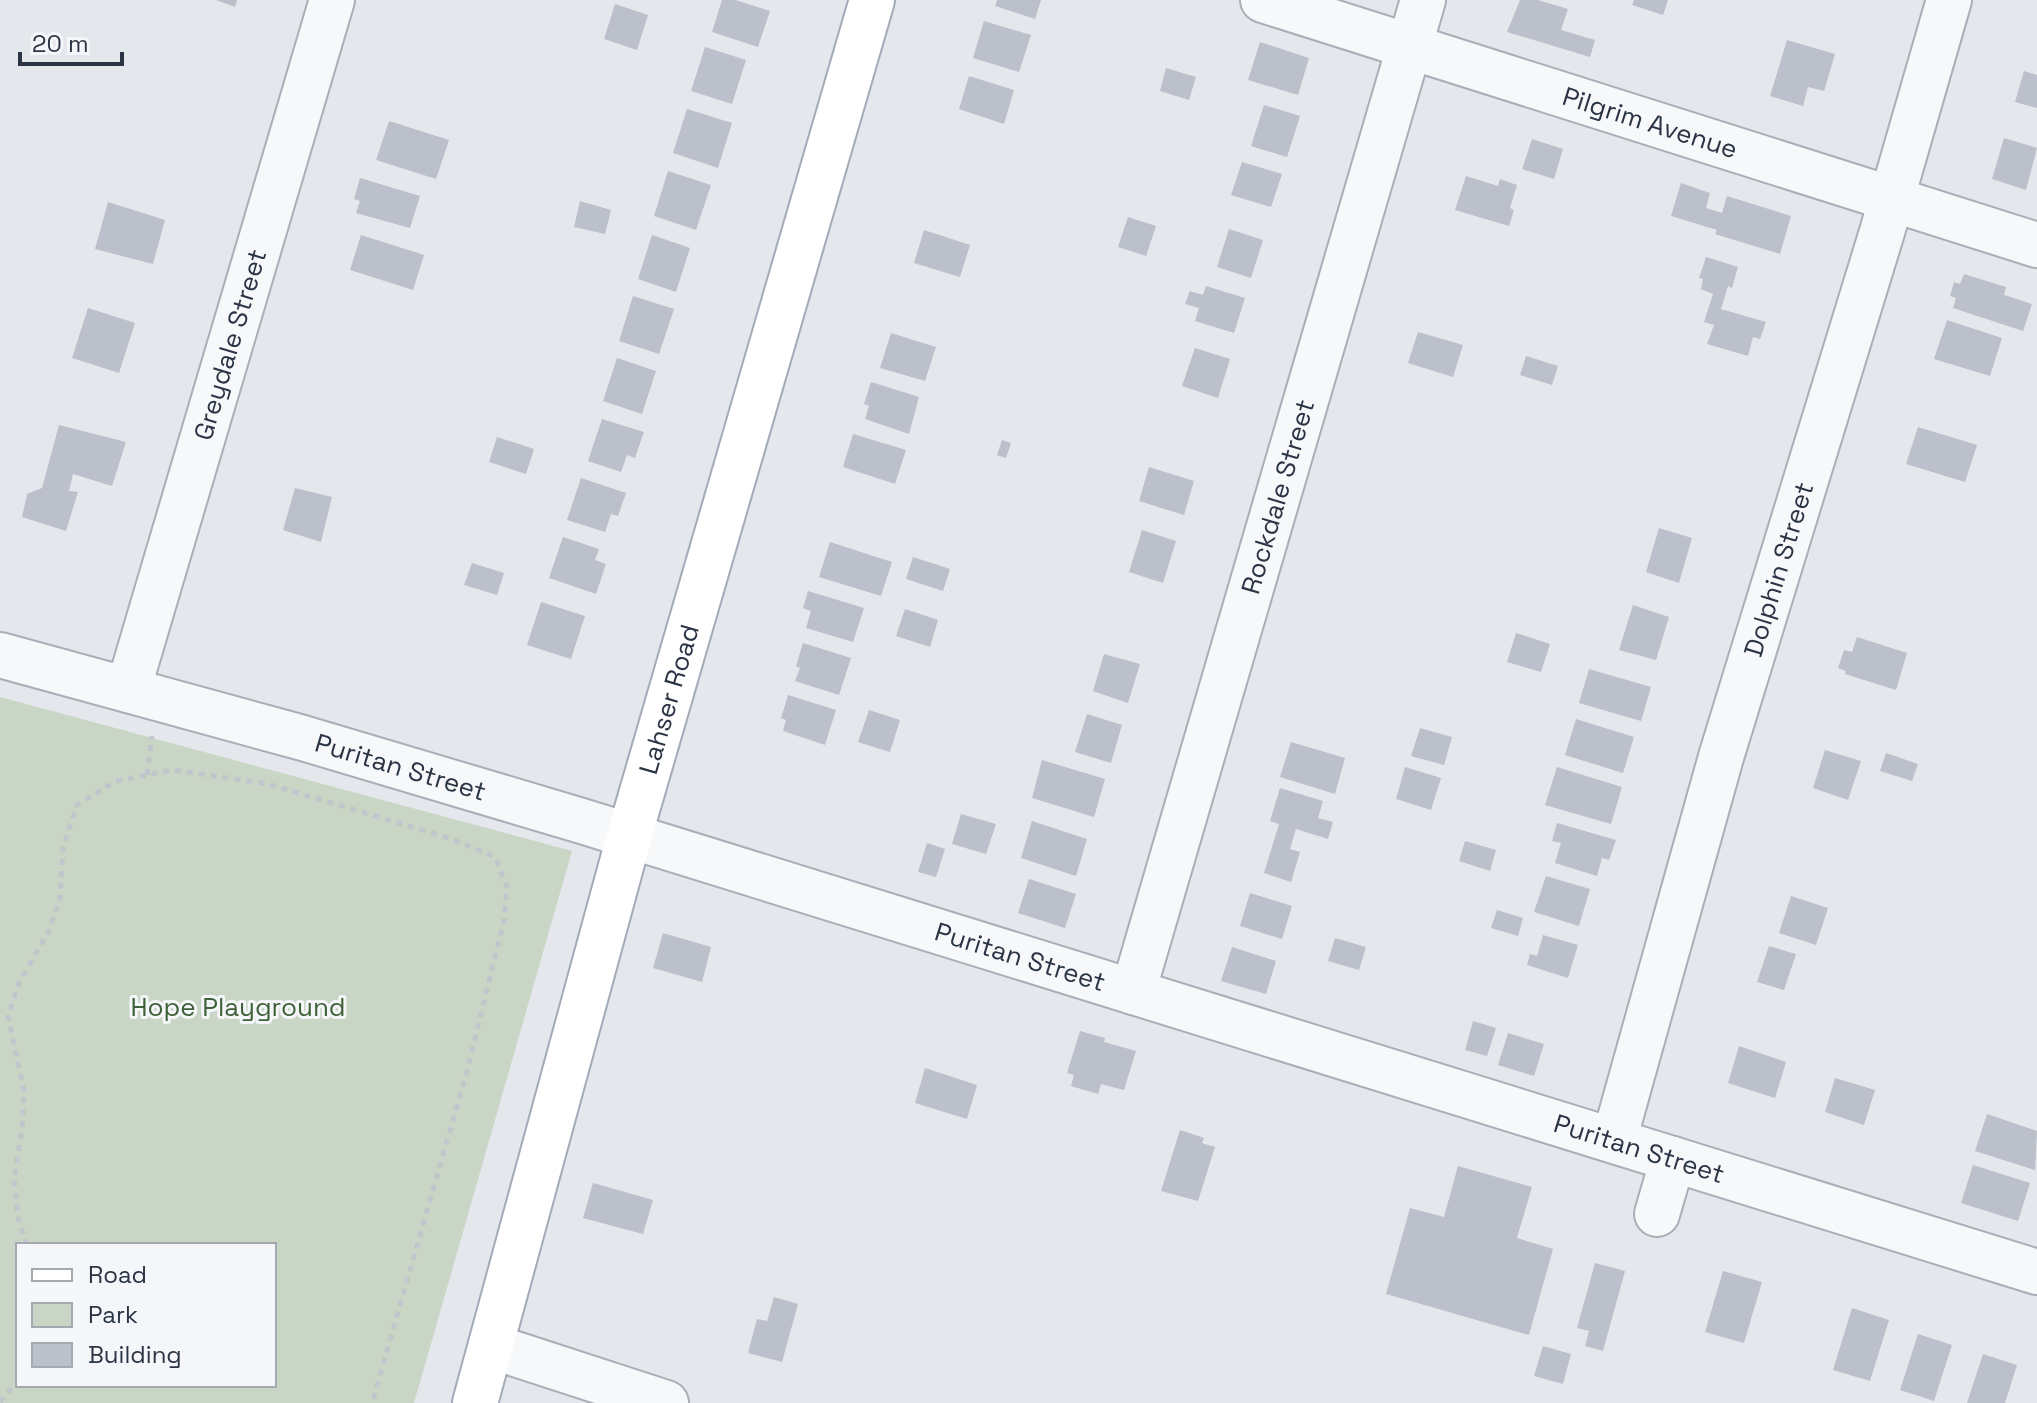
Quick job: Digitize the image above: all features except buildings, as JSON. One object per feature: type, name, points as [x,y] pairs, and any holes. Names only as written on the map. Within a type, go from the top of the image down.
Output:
[{"type":"main road","name":"Lahser Road","points":[[475,1403],[629,837],[872,0]]},
{"type":"street","name":"Greydale Street","points":[[128,690],[332,0]]},
{"type":"street","name":"Pilgrim Avenue","points":[[1263,0],[2037,245]]},
{"type":"street","name":"Rockdale Street","points":[[1133,992],[1423,0]]},
{"type":"street","name":"Dolphin Street","points":[[1614,1140],[1721,757],[1949,0]]},
{"type":"street","name":"Puritan Street","points":[[0,655],[303,738],[2037,1272]]},
{"type":"street","points":[[1657,1214],[1673,1159]]},
{"type":"street","points":[[491,1346],[666,1403]]},
{"type":"path","points":[[26,1243],[18,1218],[14,1179],[22,1130],[24,1091],[8,1016],[19,983],[48,933],[60,899],[63,847],[77,805],[116,781],[174,770],[268,784],[449,838],[495,857],[507,887],[504,920],[467,1071],[372,1403]]},
{"type":"path","points":[[0,1402],[16,1382]]},
{"type":"green space","name":"Hope Playground","points":[[0,697],[572,851],[414,1403],[0,1403]]}]
